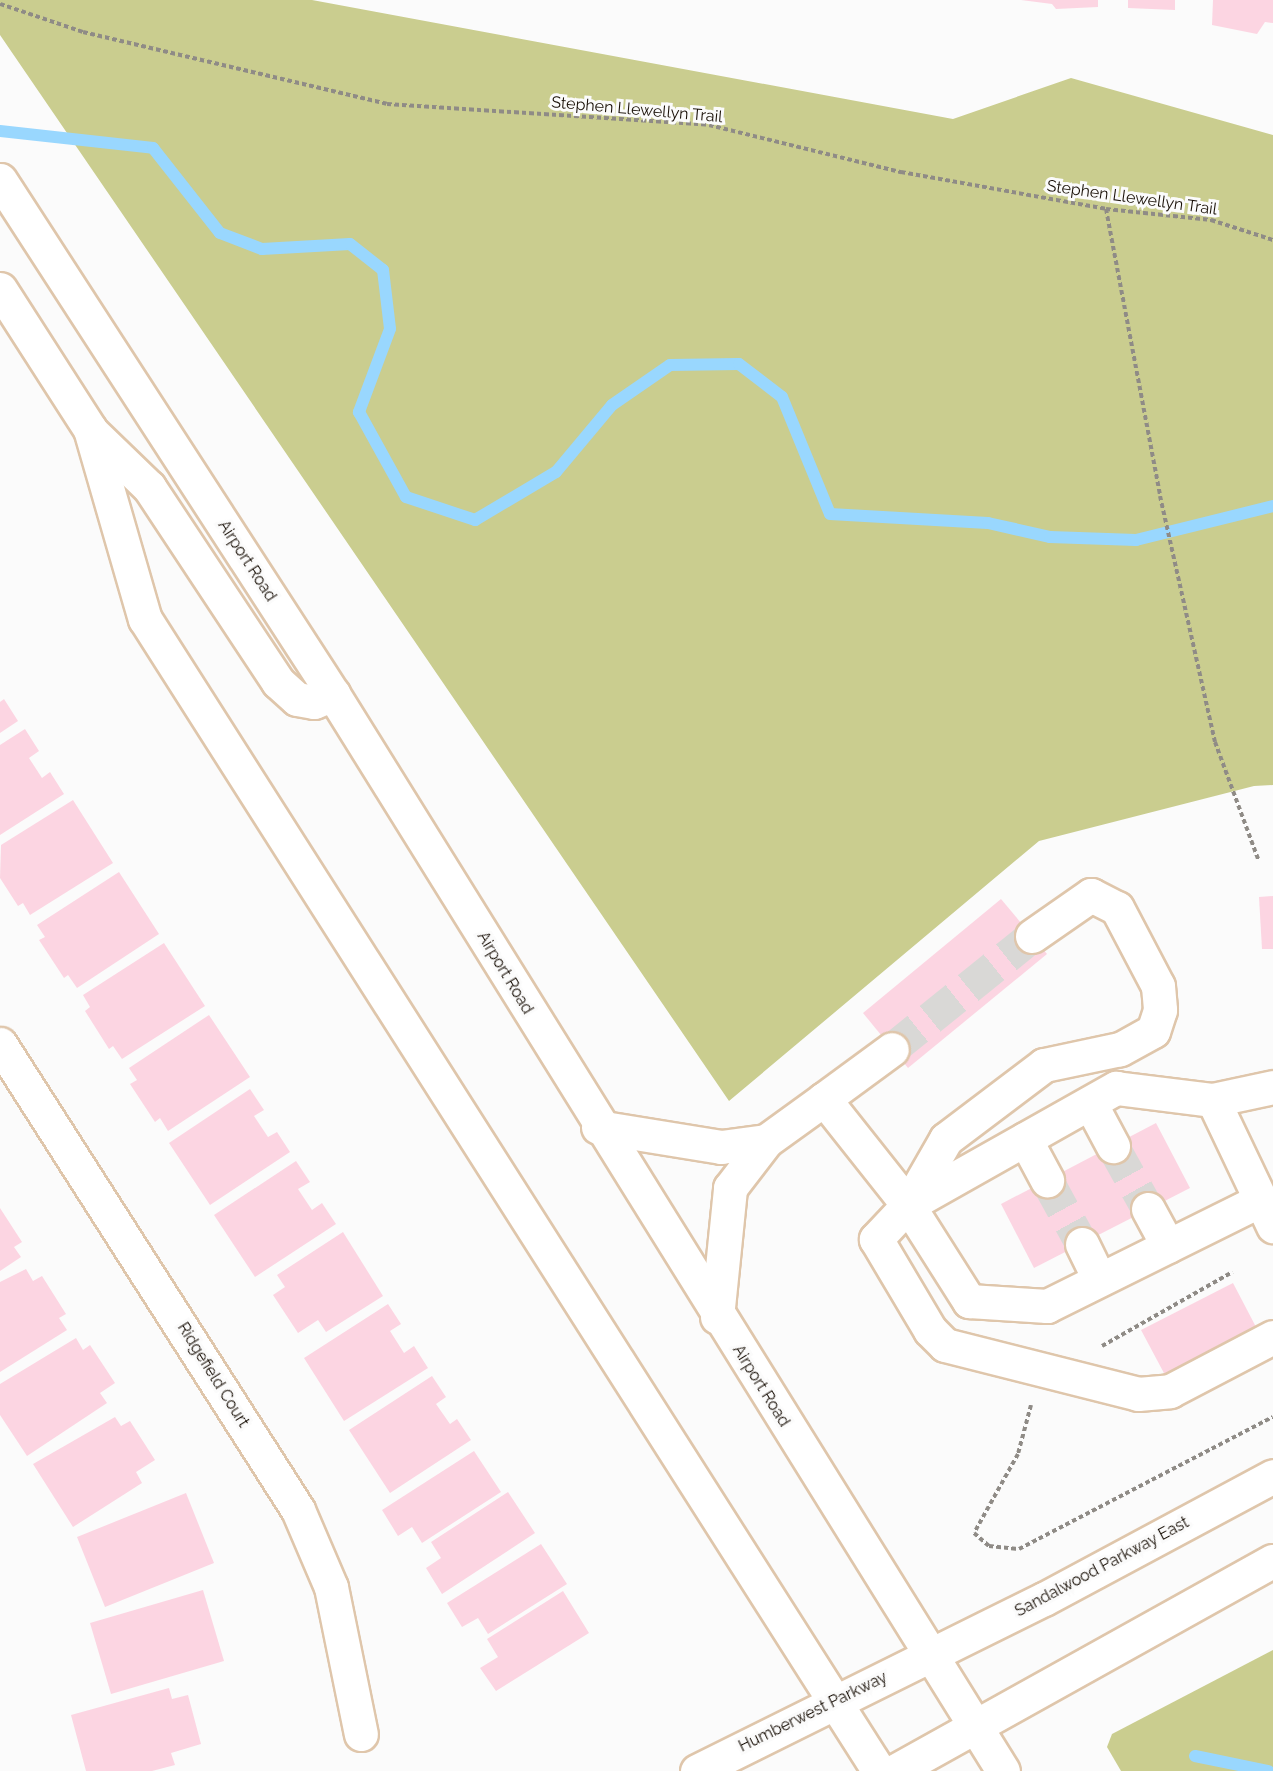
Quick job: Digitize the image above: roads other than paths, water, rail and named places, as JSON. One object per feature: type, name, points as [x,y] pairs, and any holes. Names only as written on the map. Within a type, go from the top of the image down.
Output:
[{"type":"main road","name":"Airport Road","points":[[0,180],[333,694],[598,1126],[1003,1771]]},
{"type":"main road","points":[[0,289],[90,429],[149,487],[278,682],[297,699],[314,702],[333,694]]},
{"type":"main road","points":[[90,429],[145,619],[879,1771]]},
{"type":"main road","points":[[1032,936],[1091,895],[1117,908],[1158,986],[1160,1010],[1153,1031],[1120,1049],[1044,1065],[946,1139],[908,1205],[876,1239],[930,1330],[945,1345],[1138,1394],[1170,1391],[1273,1337]]},
{"type":"main road","name":"Ridgefield Court","points":[[0,1044],[298,1510],[331,1587],[361,1734]]},
{"type":"main road","points":[[717,1317],[730,1188],[766,1141],[892,1049]]},
{"type":"main road","points":[[908,1205],[1116,1088],[1213,1100],[1273,1088]]},
{"type":"main road","points":[[824,1100],[908,1205],[969,1301],[1047,1306],[1168,1246],[1267,1213],[1213,1100]]},
{"type":"main road","points":[[1090,1103],[1113,1146]]},
{"type":"main road","points":[[598,1126],[721,1147],[766,1141]]},
{"type":"main road","points":[[1025,1139],[1047,1180]]},
{"type":"main road","points":[[1148,1209],[1168,1246]]},
{"type":"main road","points":[[1082,1244],[1099,1279]]},
{"type":"main road","name":"Sandalwood Parkway East","points":[[930,1654],[1273,1476]]},
{"type":"main road","points":[[895,1771],[1273,1561]]},
{"type":"main road","name":"Humberwest Parkway","points":[[697,1771],[930,1654]]},
{"type":"waterway","points":[[0,131],[153,148],[220,233],[262,249],[350,244],[383,270],[390,329],[359,412],[406,497],[475,520],[556,472],[612,405],[670,365],[739,364],[782,397],[830,514],[988,523],[1050,537],[1136,540],[1273,506]]},
{"type":"waterway","points":[[1195,1756],[1268,1771]]},
{"type":"tunnel","points":[[892,1049],[1032,936]]},
{"type":"tunnel","points":[[1113,1146],[1148,1209]]},
{"type":"tunnel","points":[[1047,1180],[1082,1244]]}]
